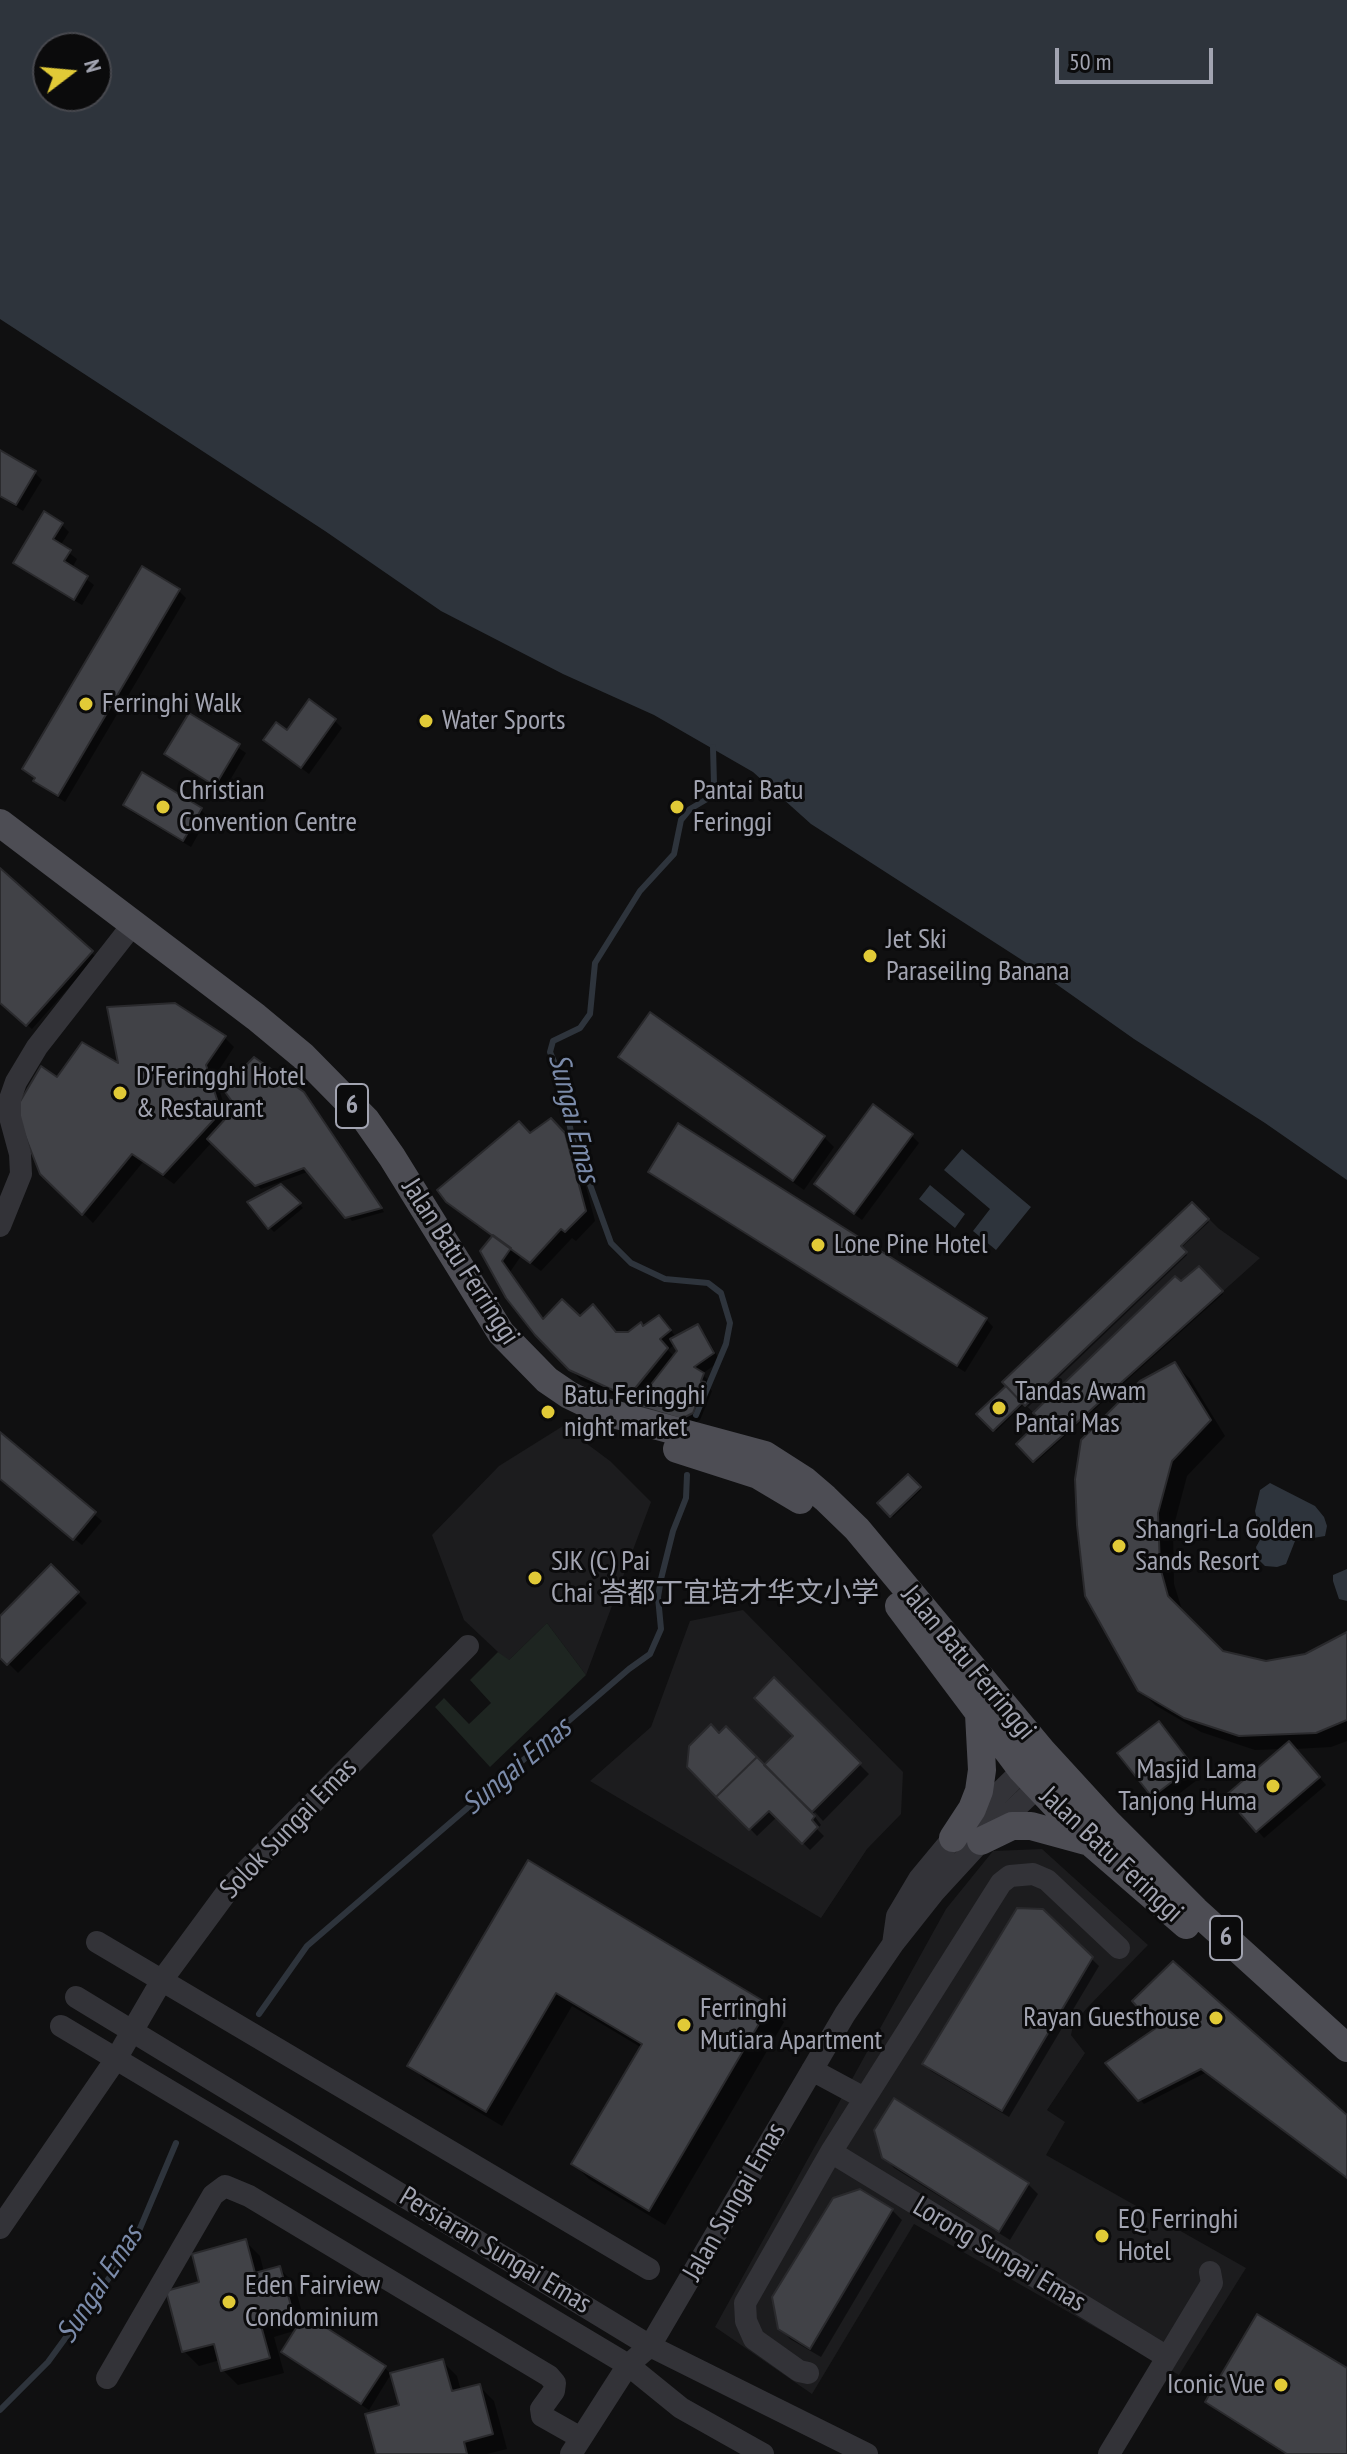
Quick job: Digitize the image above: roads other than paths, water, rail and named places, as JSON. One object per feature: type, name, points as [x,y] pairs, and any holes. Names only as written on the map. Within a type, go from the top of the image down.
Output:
[{"type":"main road","name":"Jalan Batu Ferringgi","points":[[0,823],[295,1065],[355,1127],[421,1216],[494,1344],[523,1377],[599,1423],[758,1475],[817,1513],[911,1621],[979,1714],[1040,1769]]},
{"type":"main road","name":"Jalan Batu Ferringgi","points":[[0,839],[130,929]]},
{"type":"main road","name":"Jalan Batu Ferringgi","points":[[567,1401],[765,1455],[804,1480],[857,1529],[1040,1769]]},
{"type":"main road","points":[[953,1838],[972,1809],[979,1791],[982,1770],[979,1714]]},
{"type":"main road","name":"Jalan Batu Feringgi","points":[[1040,1769],[1091,1843],[1347,2063]]},
{"type":"main road","name":"Jalan Batu Feringgi","points":[[1040,1769],[1108,1823],[1195,1910],[1347,2048]]},
{"type":"main road","points":[[981,1841],[1012,1826],[1031,1826],[1091,1843]]},
{"type":"street","points":[[0,1226],[21,1174],[20,1154],[10,1117],[10,1099],[16,1082],[37,1047],[130,929]]},
{"type":"street","name":"Solok Sungai Emas","points":[[0,2228],[116,2059],[162,1980],[232,1885],[468,1646]]},
{"type":"street","name":"Jalan Sungai Emas","points":[[893,1944],[897,1916],[919,1879],[953,1838],[1040,1769]]},
{"type":"street","name":"Jalan Sungai Emas","points":[[576,2446],[628,2365],[650,2346],[845,2014],[893,1944],[935,1891],[1040,1769]]},
{"type":"street","points":[[808,2373],[799,2371],[754,2339],[746,2321],[745,2303],[831,2152],[1001,1883],[1010,1876],[1033,1874],[1047,1880],[1119,1948]]},
{"type":"street","points":[[97,1942],[649,2269]]},
{"type":"street","name":"Persiaran Sungai Emas","points":[[76,1997],[650,2346],[867,2454]]},
{"type":"street","name":"Persiaran Sungai Emas","points":[[61,2026],[628,2365],[681,2408],[763,2454]]},
{"type":"street","points":[[812,2070],[864,2098]]},
{"type":"street","name":"Lorong Sungai Emas","points":[[831,2152],[1167,2357]]},
{"type":"street","points":[[107,2378],[213,2195],[225,2186],[249,2196],[549,2376],[555,2383],[554,2391],[541,2409],[542,2416],[576,2446]]},
{"type":"street","points":[[1109,2454],[1212,2283],[1210,2272]]},
{"type":"waterway","name":"Sungai Emas","points":[[696,1415],[726,1344],[730,1323],[721,1293],[708,1283],[665,1279],[631,1263],[611,1243],[571,1132],[560,1076],[550,1052],[553,1041],[580,1028],[590,1014],[595,963],[640,891],[674,854],[681,820],[690,809],[707,799],[714,784],[713,747]]},
{"type":"waterway","name":"Sungai Emas","points":[[259,2014],[307,1946],[650,1654],[661,1629],[658,1597],[661,1579],[673,1531],[686,1498],[687,1475]]},
{"type":"waterway","name":"Sungai Emas","points":[[0,2410],[48,2362],[133,2245],[176,2143]]},
{"type":"place","name":"Ferringhi Walk","points":[[86,704]]},
{"type":"place","name":"Water Sports","points":[[426,721]]},
{"type":"place","name":"Christian Convention Centre","points":[[163,807]]},
{"type":"place","name":"Pantai Batu Feringgi","points":[[677,807]]},
{"type":"place","name":"Jet Ski Paraseiling Banana","points":[[870,956]]},
{"type":"place","name":"D'Feringghi Hotel & Restaurant","points":[[120,1093]]},
{"type":"place","name":"Lone Pine Hotel","points":[[818,1245]]},
{"type":"place","name":"Tandas Awam Pantai Mas","points":[[999,1408]]},
{"type":"place","name":"Batu Feringghi night market","points":[[548,1412]]},
{"type":"place","name":"Shangri-La Golden Sands Resort","points":[[1119,1546]]},
{"type":"place","name":"SJK (C) Pai Chai 峇都丁宜培才华文小学","points":[[535,1578]]},
{"type":"place","name":"Masjid Lama Tanjong Huma","points":[[1273,1786]]},
{"type":"place","name":"Rayan Guesthouse","points":[[1216,2018]]},
{"type":"place","name":"Ferringhi Mutiara Apartment","points":[[684,2025]]},
{"type":"place","name":"EQ Ferringhi Hotel","points":[[1102,2236]]},
{"type":"place","name":"Eden Fairview Condominium","points":[[229,2302]]},
{"type":"place","name":"Iconic Vue","points":[[1281,2385]]}]
